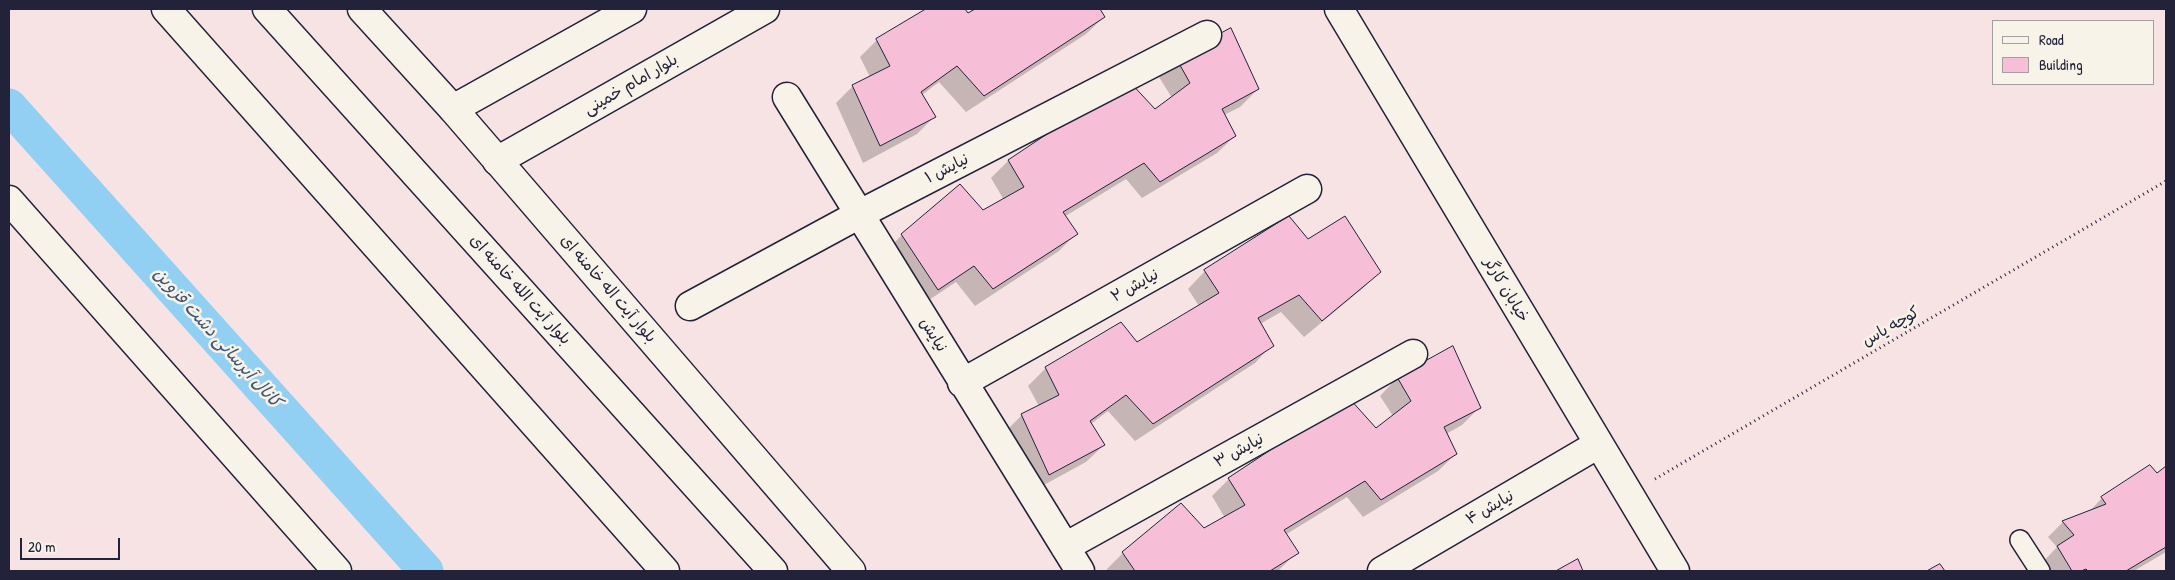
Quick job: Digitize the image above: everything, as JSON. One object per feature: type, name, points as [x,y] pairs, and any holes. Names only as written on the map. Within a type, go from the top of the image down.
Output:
[{"type":"street","points":[[166,9],[665,571]]},
{"type":"street","name":"بلوار آیت الله خامنه ای","points":[[267,9],[773,571]]},
{"type":"street","name":"بلوار آیت اله خامنه ای","points":[[362,9],[453,109],[851,571]]},
{"type":"street","points":[[453,109],[632,9]]},
{"type":"street","name":"بلوار امام خمینی","points":[[498,161],[765,9]]},
{"type":"street","name":"خیابان کارگر","points":[[1339,9],[1597,445],[1629,494],[1674,571]]},
{"type":"street","name":"نیایش ۱","points":[[690,306],[858,214],[1206,35]]},
{"type":"street","name":"نیایش","points":[[787,97],[962,383],[1080,571]]},
{"type":"street","name":"نیایش ۲","points":[[962,383],[1307,188]]},
{"type":"street","points":[[9,200],[337,571]]},
{"type":"street","name":"نیایش ۳","points":[[1065,547],[1413,354]]},
{"type":"street","name":"نیایش ۴","points":[[1382,571],[1597,445]]},
{"type":"lane","points":[[2020,540],[2040,571]]},
{"type":"path","name":"کوچه یاس","points":[[1629,494],[2166,181]]},
{"type":"building","points":[[926,9],[965,9],[968,13],[975,9],[1100,9],[1105,17],[984,96],[957,66],[921,92],[936,117],[880,146],[852,85],[890,66],[876,39]]},
{"type":"building","points":[[1231,28],[1259,89],[1222,109],[1236,136],[1160,182],[1144,163],[1063,212],[1078,234],[993,289],[974,266],[938,290],[901,234],[960,184],[983,210],[1024,187],[1008,160],[1128,80],[1155,109],[1190,83],[1176,58]]},
{"type":"building","points":[[1289,216],[1308,239],[1345,216],[1381,272],[1322,321],[1299,295],[1258,318],[1274,346],[1153,424],[1126,395],[1090,421],[1105,445],[1049,475],[1021,414],[1059,395],[1045,367],[1121,322],[1137,342],[1219,293],[1204,270]]},
{"type":"building","points":[[1453,346],[1481,408],[1444,427],[1457,454],[1381,500],[1365,481],[1284,530],[1299,553],[1270,571],[1135,571],[1122,552],[1181,503],[1204,528],[1245,505],[1228,478],[1349,398],[1376,428],[1411,401],[1397,377]]},
{"type":"building","points":[[2150,465],[2157,473],[2166,466],[2166,547],[2126,571],[2088,571],[2086,569],[2072,571],[2057,546],[2074,535],[2062,521],[2106,504],[2101,497]]},
{"type":"building","points":[[1578,559],[1583,571],[1556,571]]},
{"type":"building","points":[[1940,564],[1945,571],[1927,571]]},
{"type":"waterway","name":"کانال آبرسانی دشت قزوین","points":[[9,106],[426,571]]}]
